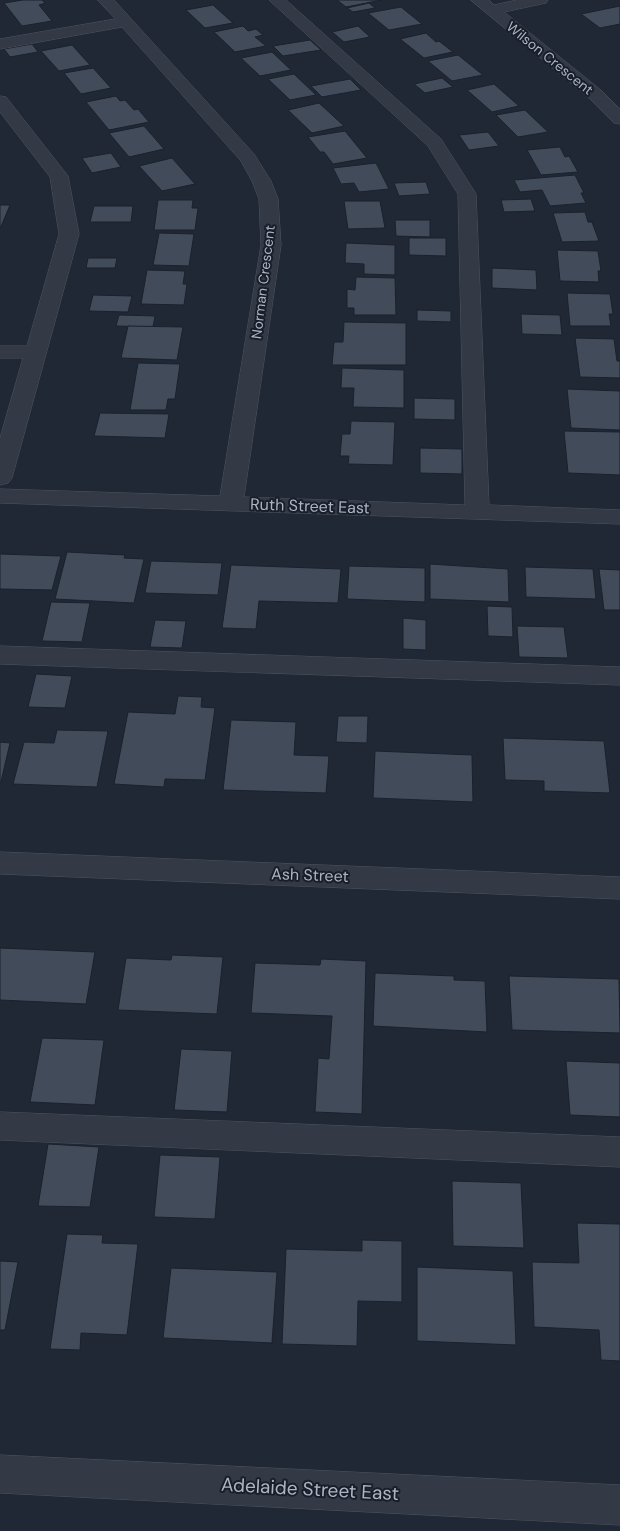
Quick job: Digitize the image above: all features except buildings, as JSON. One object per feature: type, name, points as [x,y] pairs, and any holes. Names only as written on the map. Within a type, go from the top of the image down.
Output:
[{"type":"street","name":"Norman Crescent","points":[[106,0],[248,158],[264,183],[272,211],[271,245],[231,504]]},
{"type":"street","points":[[277,0],[435,143],[467,194],[477,512]]},
{"type":"street","points":[[485,5],[540,0]]},
{"type":"street","name":"Wilson Crescent","points":[[485,5],[596,95],[620,119]]},
{"type":"street","points":[[0,44],[126,22]]},
{"type":"street","points":[[0,101],[59,176],[69,234],[34,352],[0,478]]},
{"type":"street","points":[[0,352],[34,352]]},
{"type":"street","name":"Ruth Street East","points":[[0,496],[620,517]]},
{"type":"street","points":[[0,655],[620,676]]},
{"type":"street","name":"Ash Street","points":[[0,863],[620,888]]},
{"type":"street","points":[[0,1126],[620,1152]]},
{"type":"street","name":"Adelaide Street East","points":[[0,1474],[620,1505]]}]
